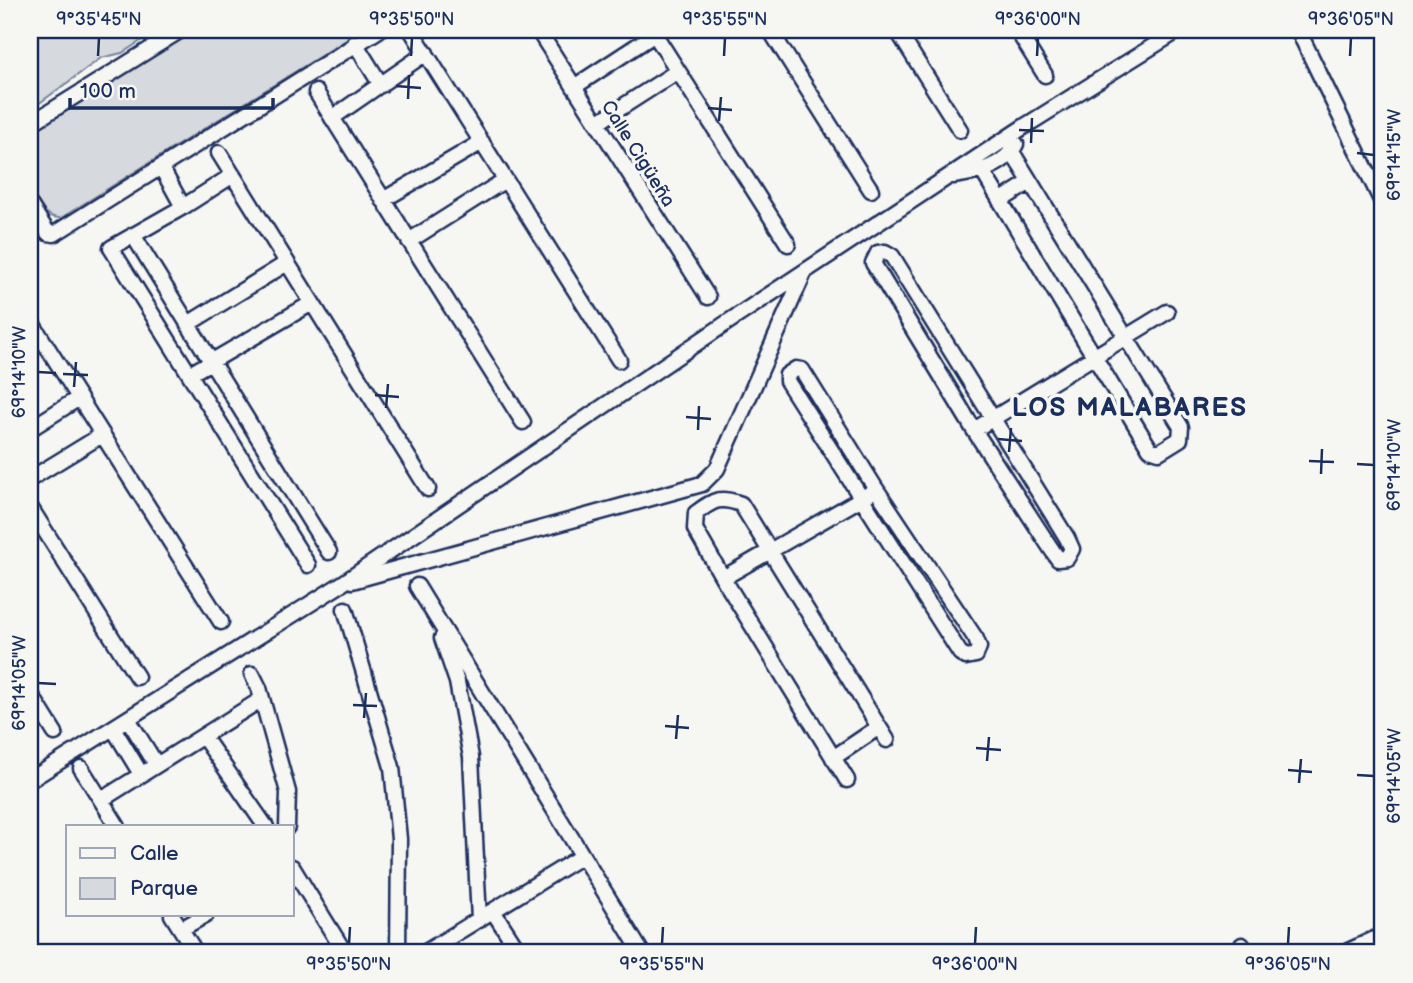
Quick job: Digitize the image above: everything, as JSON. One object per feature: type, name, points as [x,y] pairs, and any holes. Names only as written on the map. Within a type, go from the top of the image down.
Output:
[{"type":"street","points":[[30,124],[181,30]]},
{"type":"street","points":[[30,205],[48,233],[54,234],[379,30]]},
{"type":"street","points":[[411,30],[619,360]]},
{"type":"street","name":"Calle Cigüeña","points":[[538,30],[708,298]]},
{"type":"street","points":[[770,30],[870,190]]},
{"type":"street","points":[[897,30],[960,130]]},
{"type":"street","points":[[1017,30],[1045,75]]},
{"type":"street","points":[[30,780],[340,585],[805,271],[1025,126],[1179,30]]},
{"type":"street","points":[[1298,30],[1379,185],[1383,204]]},
{"type":"street","points":[[574,87],[653,32],[788,244]]},
{"type":"street","points":[[355,43],[381,85]]},
{"type":"street","points":[[332,118],[426,53]]},
{"type":"street","points":[[597,123],[678,71]]},
{"type":"street","points":[[316,92],[523,422]]},
{"type":"street","points":[[948,177],[983,172],[1012,152],[1025,126]]},
{"type":"street","points":[[383,200],[482,142]]},
{"type":"street","points":[[983,172],[1150,449],[1159,452],[1180,439],[1181,427],[1012,152]]},
{"type":"street","points":[[219,153],[428,489]]},
{"type":"street","points":[[161,167],[183,207]]},
{"type":"street","points":[[233,175],[110,248],[308,565]]},
{"type":"street","points":[[409,240],[505,180]]},
{"type":"street","points":[[1000,201],[1030,182]]},
{"type":"street","points":[[133,235],[330,552]]},
{"type":"street","points":[[885,252],[892,256],[993,418],[1067,538],[1072,549],[1067,558],[1058,559],[974,430],[873,263],[878,253],[885,252]]},
{"type":"street","points":[[188,324],[286,264]]},
{"type":"street","points":[[340,585],[702,484],[717,469],[805,271]]},
{"type":"street","points":[[190,374],[312,303]]},
{"type":"street","points":[[974,430],[1167,312]]},
{"type":"street","points":[[30,320],[221,622]]},
{"type":"street","points":[[802,370],[876,489],[976,639],[979,647],[975,655],[966,657],[960,653],[861,499],[787,381],[789,371],[802,370]]},
{"type":"street","points":[[30,429],[79,397]]},
{"type":"street","points":[[30,479],[102,435]]},
{"type":"street","points":[[702,484],[711,502]]},
{"type":"street","points":[[723,578],[876,489]]},
{"type":"street","points":[[847,780],[695,529],[696,513],[711,502],[725,498],[741,504],[887,740]]},
{"type":"street","points":[[30,507],[137,677]]},
{"type":"street","points":[[417,586],[642,953]]},
{"type":"street","points":[[345,609],[392,767],[399,839],[398,953]]},
{"type":"street","points":[[434,614],[457,682],[471,757],[479,920]]},
{"type":"street","points":[[252,674],[262,699],[288,792],[287,825]]},
{"type":"street","points":[[30,693],[55,733]]},
{"type":"street","points":[[100,800],[262,699]]},
{"type":"street","points":[[128,719],[156,764]]},
{"type":"street","points":[[833,758],[879,727]]},
{"type":"street","points":[[113,728],[141,774]]},
{"type":"street","points":[[203,736],[265,825]]},
{"type":"street","points":[[81,768],[117,825]]},
{"type":"street","points":[[431,951],[582,856]]},
{"type":"street","points":[[294,870],[345,953]]},
{"type":"street","points":[[493,911],[520,953]]},
{"type":"street","points":[[173,916],[196,953]]},
{"type":"street","points":[[181,929],[204,916]]},
{"type":"street","points":[[1344,953],[1383,935]]},
{"type":"green space","points":[[30,30],[158,30],[122,53],[101,58],[30,110]]},
{"type":"green space","points":[[194,30],[362,30],[61,218],[46,213],[31,190],[28,171],[30,134]]},
{"type":"district","name":"LOS MALABARES","points":[[1130,407]]}]
